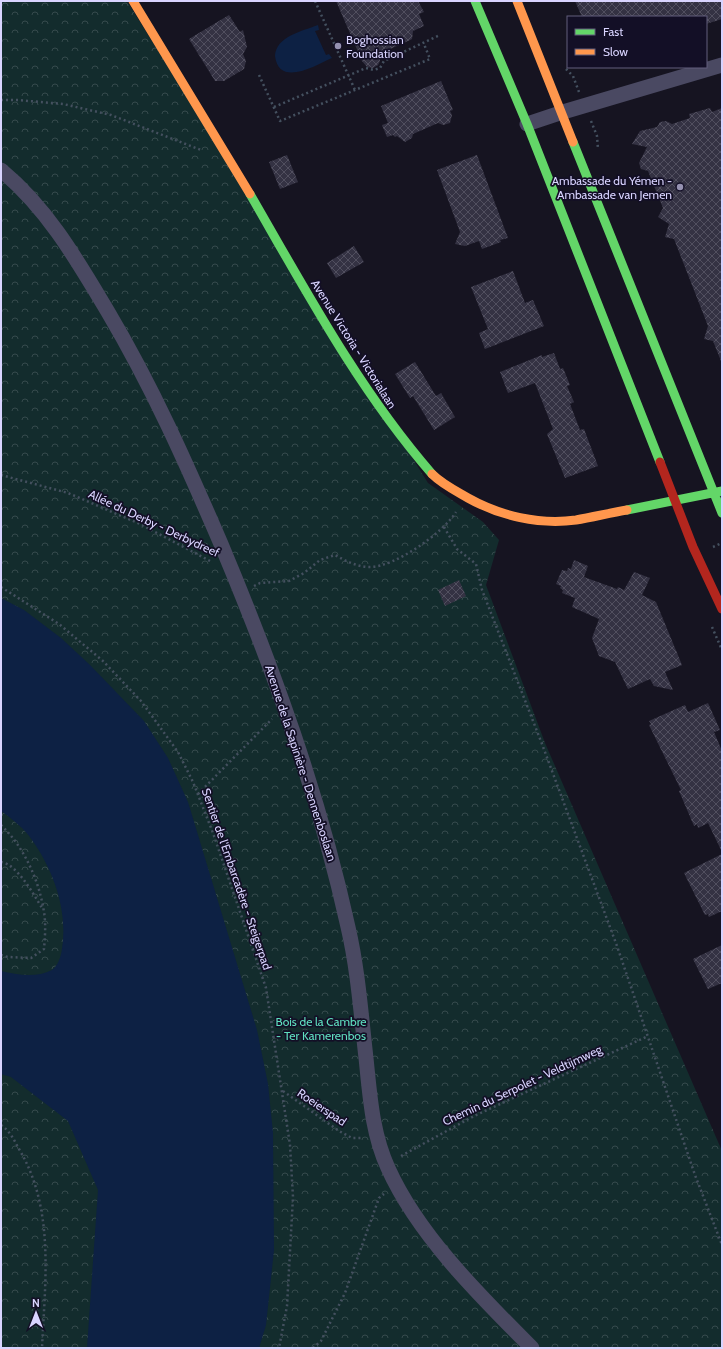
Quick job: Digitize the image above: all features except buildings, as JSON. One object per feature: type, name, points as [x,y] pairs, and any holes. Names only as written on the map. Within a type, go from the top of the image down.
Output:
[{"type":"main road","name":"Avenue Victoria - Victorialaan","points":[[133,1],[230,160],[303,285],[373,398],[402,439],[434,476],[466,497],[488,509],[512,516],[540,520],[575,520],[718,492]]},
{"type":"main road","points":[[475,1],[527,124],[693,547],[722,609]]},
{"type":"main road","points":[[518,1],[718,492],[722,513]]},
{"type":"street","points":[[527,124],[722,65]]},
{"type":"street","name":"Avenue de la Sapinière - Dennenboslaan","points":[[1,170],[13,180],[49,219],[75,256],[121,334],[151,391],[191,476],[241,591],[284,706],[334,866],[349,931],[359,991],[370,1101],[377,1139],[386,1164],[396,1186],[413,1213],[442,1250],[493,1310],[532,1348]]},
{"type":"path","points":[[316,1],[355,90]]},
{"type":"path","points":[[274,108],[366,68],[374,70],[380,68],[384,61],[424,44],[440,35]]},
{"type":"path","points":[[259,75],[280,121],[430,59],[424,44]]},
{"type":"path","points":[[1,100],[63,104],[111,115],[205,152]]},
{"type":"path","name":"Allée du Derby - Derbydreef","points":[[1,475],[68,493],[140,524],[210,561],[230,566]]},
{"type":"path","points":[[241,591],[260,583],[289,581],[304,573],[320,560],[336,556],[351,564],[370,567],[389,564],[424,542],[444,527],[453,518],[466,497]]},
{"type":"path","points":[[444,527],[457,549],[476,564],[482,590],[542,744],[617,946],[646,1037],[695,1175],[722,1244]]},
{"type":"path","name":"Sentier de l'Embarcadère - Steigerpad","points":[[1,586],[59,624],[103,661],[141,701],[178,752],[198,794],[223,862],[266,988],[290,1145],[293,1197],[287,1306],[279,1348]]},
{"type":"path","points":[[198,794],[236,758],[284,706]]},
{"type":"path","points":[[1,825],[12,836],[25,856],[34,878],[44,912],[44,949],[31,958],[8,957],[1,954]]},
{"type":"path","points":[[1,862],[6,862],[22,877],[44,912]]},
{"type":"path","name":"Chemin du Serpolet - Veldtijmweg","points":[[386,1164],[474,1116],[646,1037]]},
{"type":"path","name":"Roeierspad","points":[[282,1091],[352,1138],[377,1139]]},
{"type":"path","points":[[1,1125],[7,1130],[22,1154],[31,1172],[40,1200],[45,1235],[46,1272],[42,1348]]},
{"type":"path","points":[[313,1348],[321,1341],[345,1293],[379,1198],[396,1186]]},
{"type":"green space","name":"Bois de la Cambre - Ter Kamerenbos","points":[[1,1],[127,1],[428,483],[483,522],[499,540],[486,585],[545,743],[722,1151],[722,1348],[1,1348]]},
{"type":"water","points":[[318,25],[319,30],[315,31],[326,55],[329,54],[332,58],[299,72],[291,73],[283,71],[278,66],[275,56],[280,44],[291,35]]},
{"type":"water","points":[[1,598],[24,610],[61,638],[90,665],[144,721],[168,758],[188,802],[257,1030],[268,1084],[273,1133],[274,1250],[266,1325],[259,1348],[87,1348],[98,1190],[68,1121],[11,1077],[1,1074],[1,971],[20,975],[33,975],[46,973],[52,970],[58,963],[62,949],[63,920],[58,892],[40,852],[26,832],[1,811]]},
{"type":"traffic: fast","points":[[475,1],[527,124],[660,462]]},
{"type":"traffic: fast","points":[[573,142],[722,513]]},
{"type":"traffic: fast","points":[[250,194],[313,303],[357,374],[406,442],[432,474]]},
{"type":"traffic: fast","points":[[627,510],[722,491]]},
{"type":"traffic: slow","points":[[133,1],[250,194]]},
{"type":"traffic: slow","points":[[517,1],[573,142]]},
{"type":"traffic: slow","points":[[432,474],[440,481],[468,498],[493,510],[520,518],[548,521],[576,520],[627,510]]},
{"type":"traffic: jam","points":[[660,462],[693,547],[722,609]]},
{"type":"place","name":"Boghossian Foundation","points":[[338,46]]},
{"type":"place","name":"Ambassade du Yémen - Ambassade van Jemen","points":[[680,187]]}]
